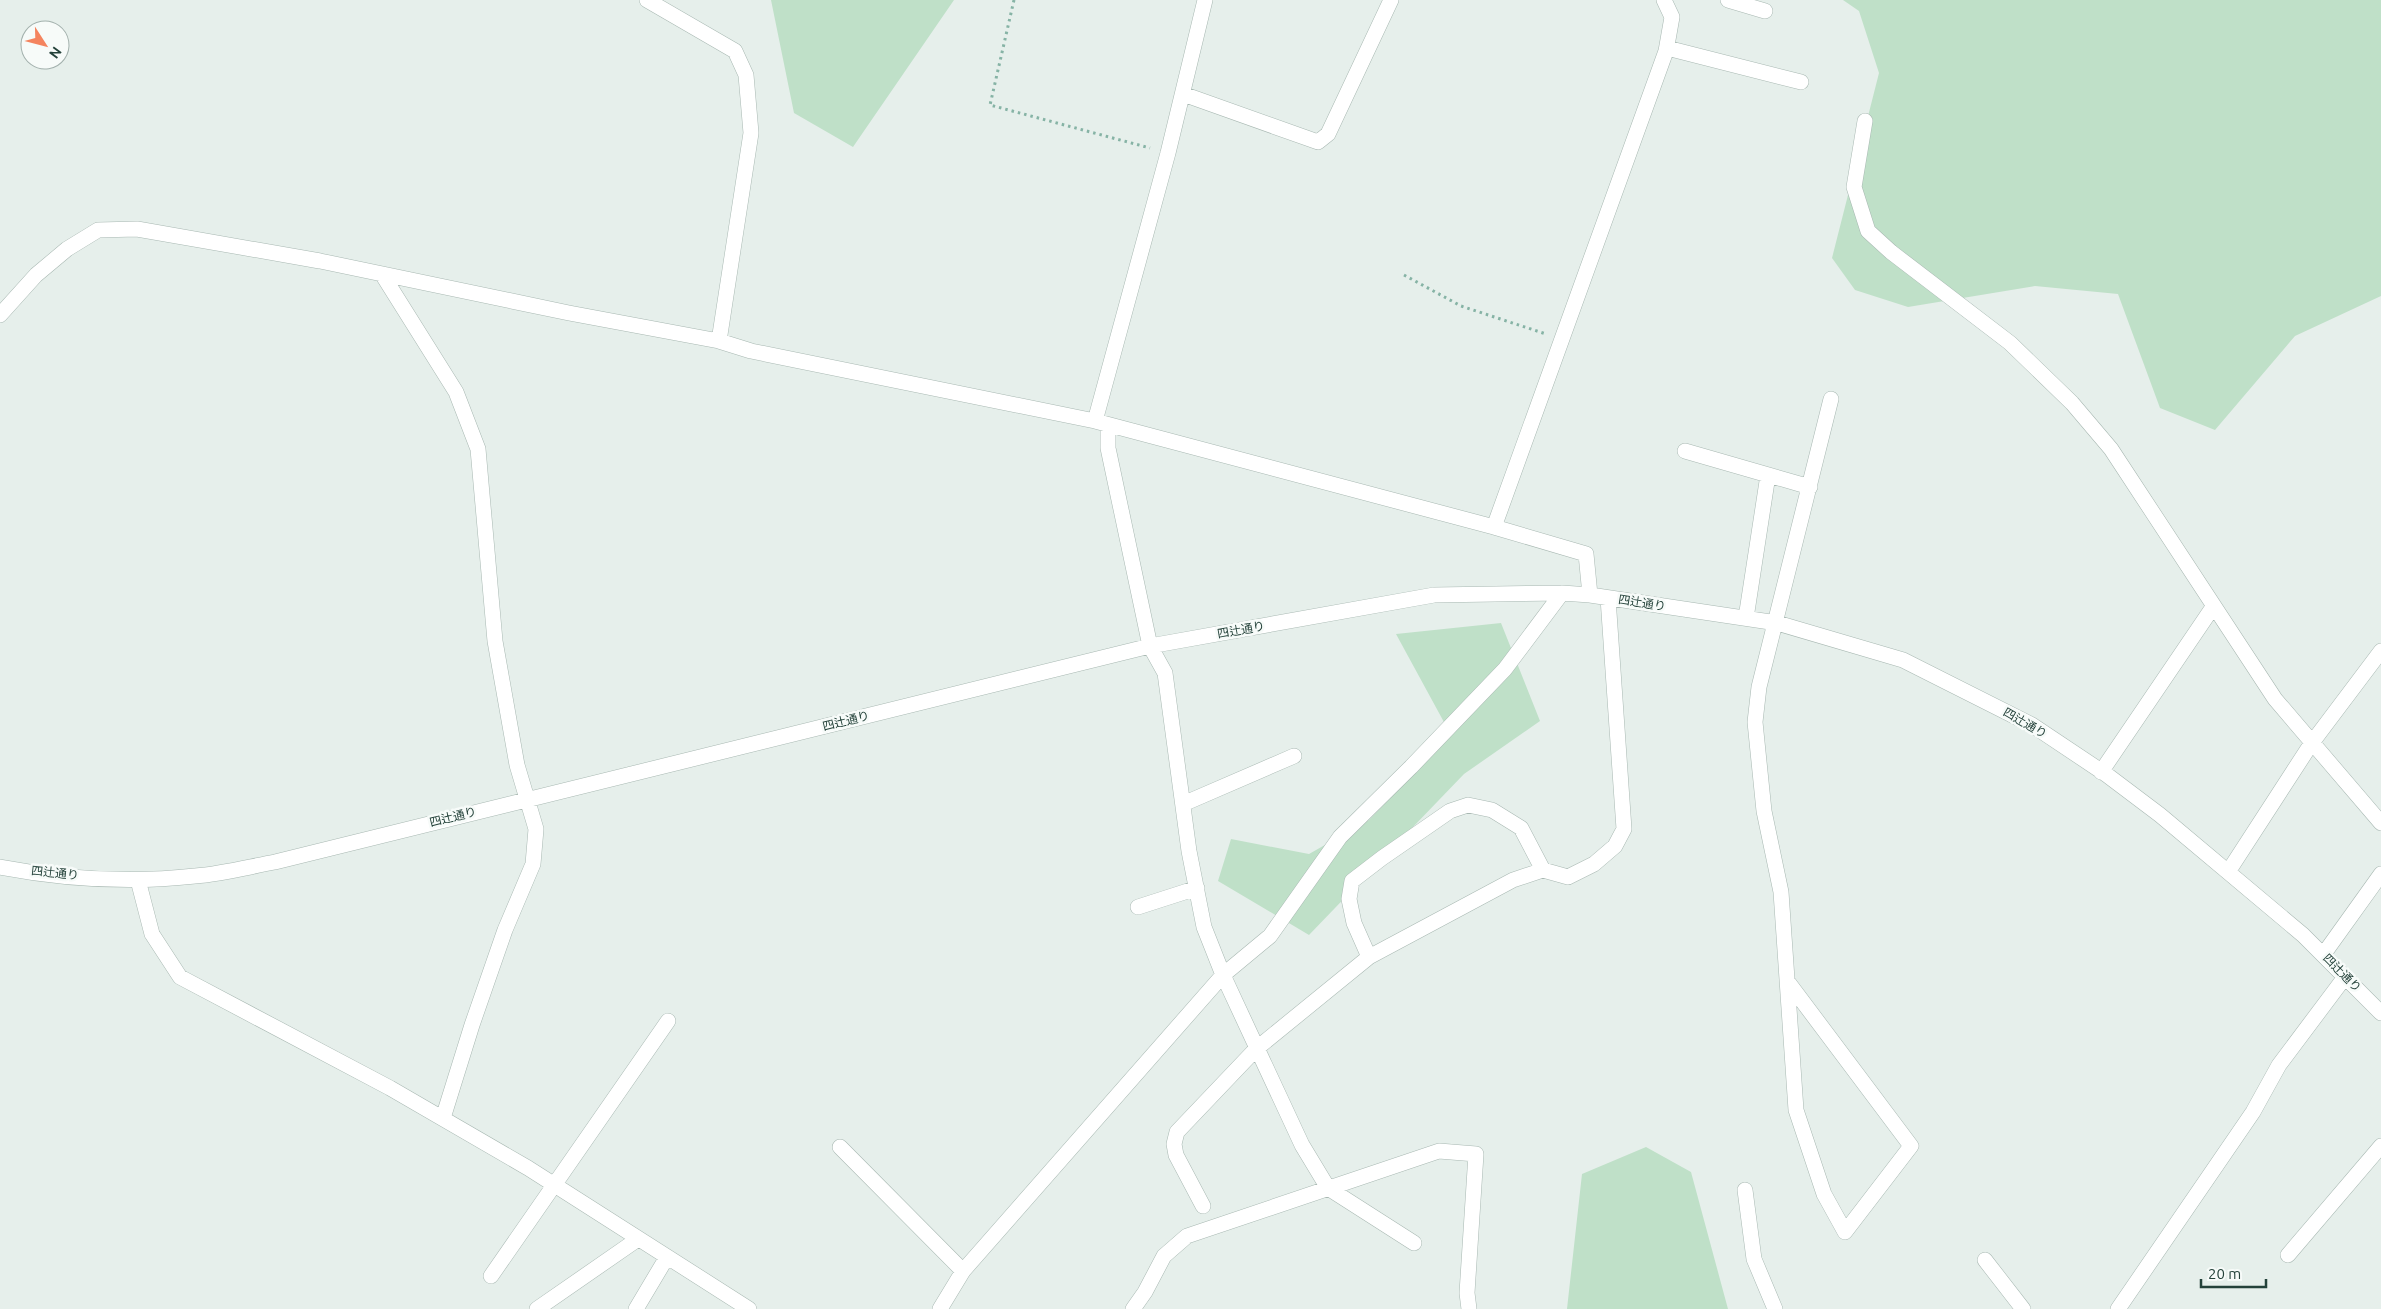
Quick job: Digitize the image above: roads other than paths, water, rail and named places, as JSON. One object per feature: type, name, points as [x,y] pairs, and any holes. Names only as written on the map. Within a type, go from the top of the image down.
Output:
[{"type":"street","points":[[647,0],[735,51],[746,75],[751,133],[719,341]]},
{"type":"street","points":[[1205,0],[1102,423],[1150,646],[1165,673],[1183,804],[1204,927],[1256,1049],[1302,1145],[1328,1188],[1414,1243]]},
{"type":"street","points":[[1183,94],[1318,142],[1328,134],[1391,0]]},
{"type":"street","points":[[1728,0],[1765,11]]},
{"type":"street","points":[[1494,527],[1667,48],[1672,18],[1668,1]]},
{"type":"street","points":[[1667,48],[1801,82]]},
{"type":"street","points":[[1864,121],[1854,187],[1868,230],[1891,252],[2010,344],[2072,404],[2111,449],[2275,699],[2381,823]]},
{"type":"street","points":[[0,315],[36,275],[67,249],[98,230],[137,229],[320,261],[560,311],[719,341],[751,351],[1102,423],[1494,527],[1586,554],[1590,595]]},
{"type":"street","points":[[382,274],[456,392],[478,449],[495,641],[517,765],[536,829],[533,864],[505,930],[442,1118]]},
{"type":"street","points":[[1788,982],[1911,1146],[1845,1232],[1824,1194],[1796,1110],[1781,892],[1764,811],[1755,722],[1760,688],[1831,399]]},
{"type":"street","points":[[1685,452],[1810,487]]},
{"type":"street","points":[[1746,618],[1768,475]]},
{"type":"street","points":[[940,1309],[964,1271],[1223,975],[1270,936],[1340,837],[1411,767],[1505,669],[1562,593]]},
{"type":"street","name":"四辻通り","points":[[0,867],[56,874],[138,880],[197,876],[274,862],[1150,646],[1434,595],[1562,593],[1590,595],[1777,623],[1903,660],[2032,725],[2160,815],[2303,935],[2381,1013]]},
{"type":"street","points":[[1203,1206],[1176,1156],[1174,1144],[1177,1132],[1256,1049],[1370,957],[1513,880],[1543,870],[1568,877],[1594,864],[1616,846],[1624,829],[1608,598]]},
{"type":"street","points":[[2101,772],[2213,606]]},
{"type":"street","points":[[2228,872],[2312,744],[2381,651]]},
{"type":"street","points":[[1183,804],[1294,756]]},
{"type":"street","points":[[1370,957],[1354,922],[1349,899],[1352,882],[1382,858],[1450,812],[1468,805],[1492,810],[1521,828],[1543,870]]},
{"type":"street","points":[[2323,955],[2381,874]]},
{"type":"street","points":[[138,880],[152,934],[180,976],[317,1048],[442,1118],[554,1185],[749,1309]]},
{"type":"street","points":[[1138,907],[1197,888]]},
{"type":"street","points":[[2118,1309],[2253,1112],[2279,1065],[2345,977]]},
{"type":"street","points":[[491,1276],[668,1021]]},
{"type":"street","points":[[2288,1255],[2381,1146]]},
{"type":"street","points":[[840,1147],[964,1271]]},
{"type":"street","points":[[1133,1309],[1145,1292],[1164,1256],[1187,1236],[1439,1151],[1476,1154],[1467,1293],[1469,1309]]},
{"type":"street","points":[[1745,1190],[1754,1259],[1775,1309]]},
{"type":"street","points":[[538,1309],[638,1239]]},
{"type":"street","points":[[636,1309],[668,1257]]},
{"type":"street","points":[[1984,1260],[2023,1309]]}]
